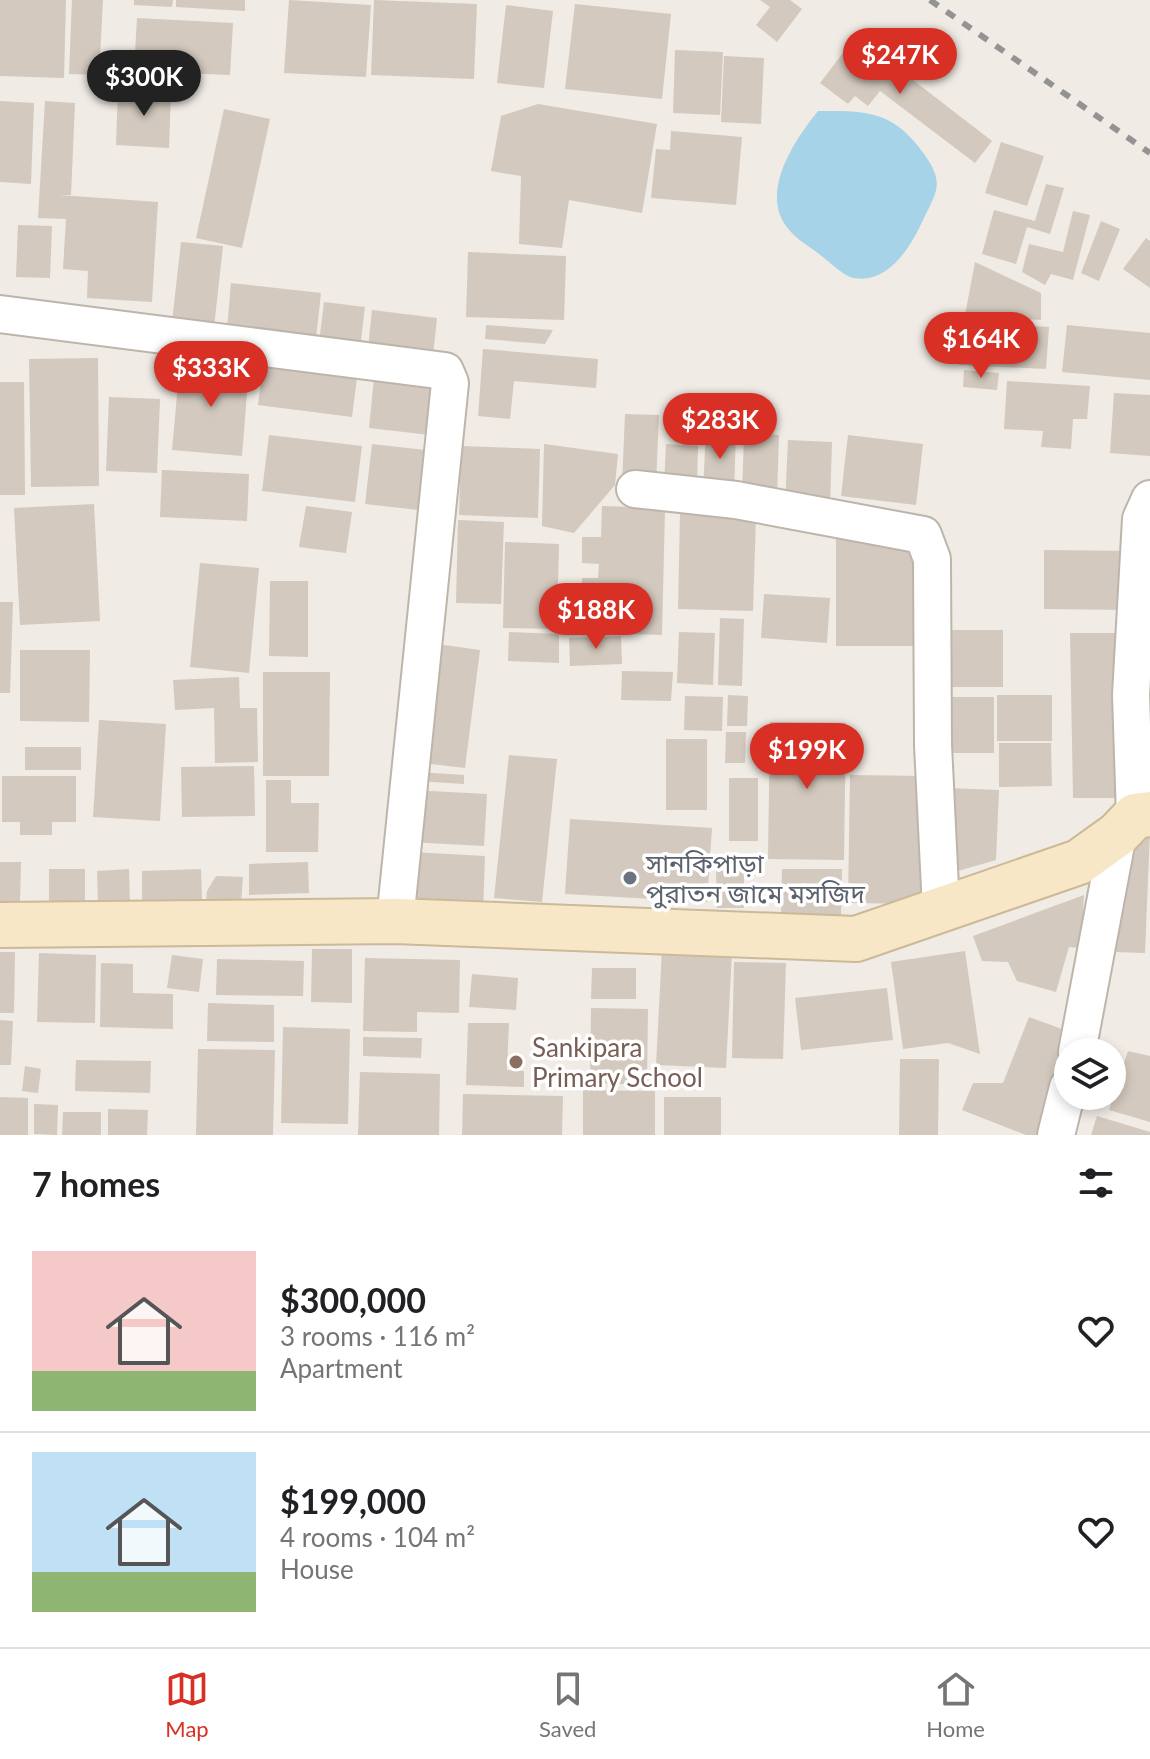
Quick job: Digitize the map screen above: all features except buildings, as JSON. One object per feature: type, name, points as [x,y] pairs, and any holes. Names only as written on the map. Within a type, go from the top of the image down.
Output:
[{"type":"street","points":[[0,314],[445,371],[450,383],[395,921]]},
{"type":"street","points":[[635,489],[736,500],[923,535],[932,559],[933,745],[941,909]]},
{"type":"street","points":[[1080,1038],[1134,822],[1131,695],[1141,519],[1150,499]]},
{"type":"street","points":[[0,925],[395,921],[856,939],[1079,862],[1134,822]]},
{"type":"street","points":[[1056,1135],[1062,1110]]},
{"type":"water","points":[[818,111],[865,113],[890,121],[913,140],[934,172],[937,186],[918,230],[897,261],[878,275],[854,278],[845,274],[790,231],[781,217],[777,201],[783,169],[799,137]]},
{"type":"railway","points":[[930,0],[1150,153]]},
{"type":"place","name":"সানকিপাড়া পুরাতন জামে মসজিদ","points":[[630,878]]},
{"type":"place","name":"Sankipara Primary School","points":[[516,1062]]}]
